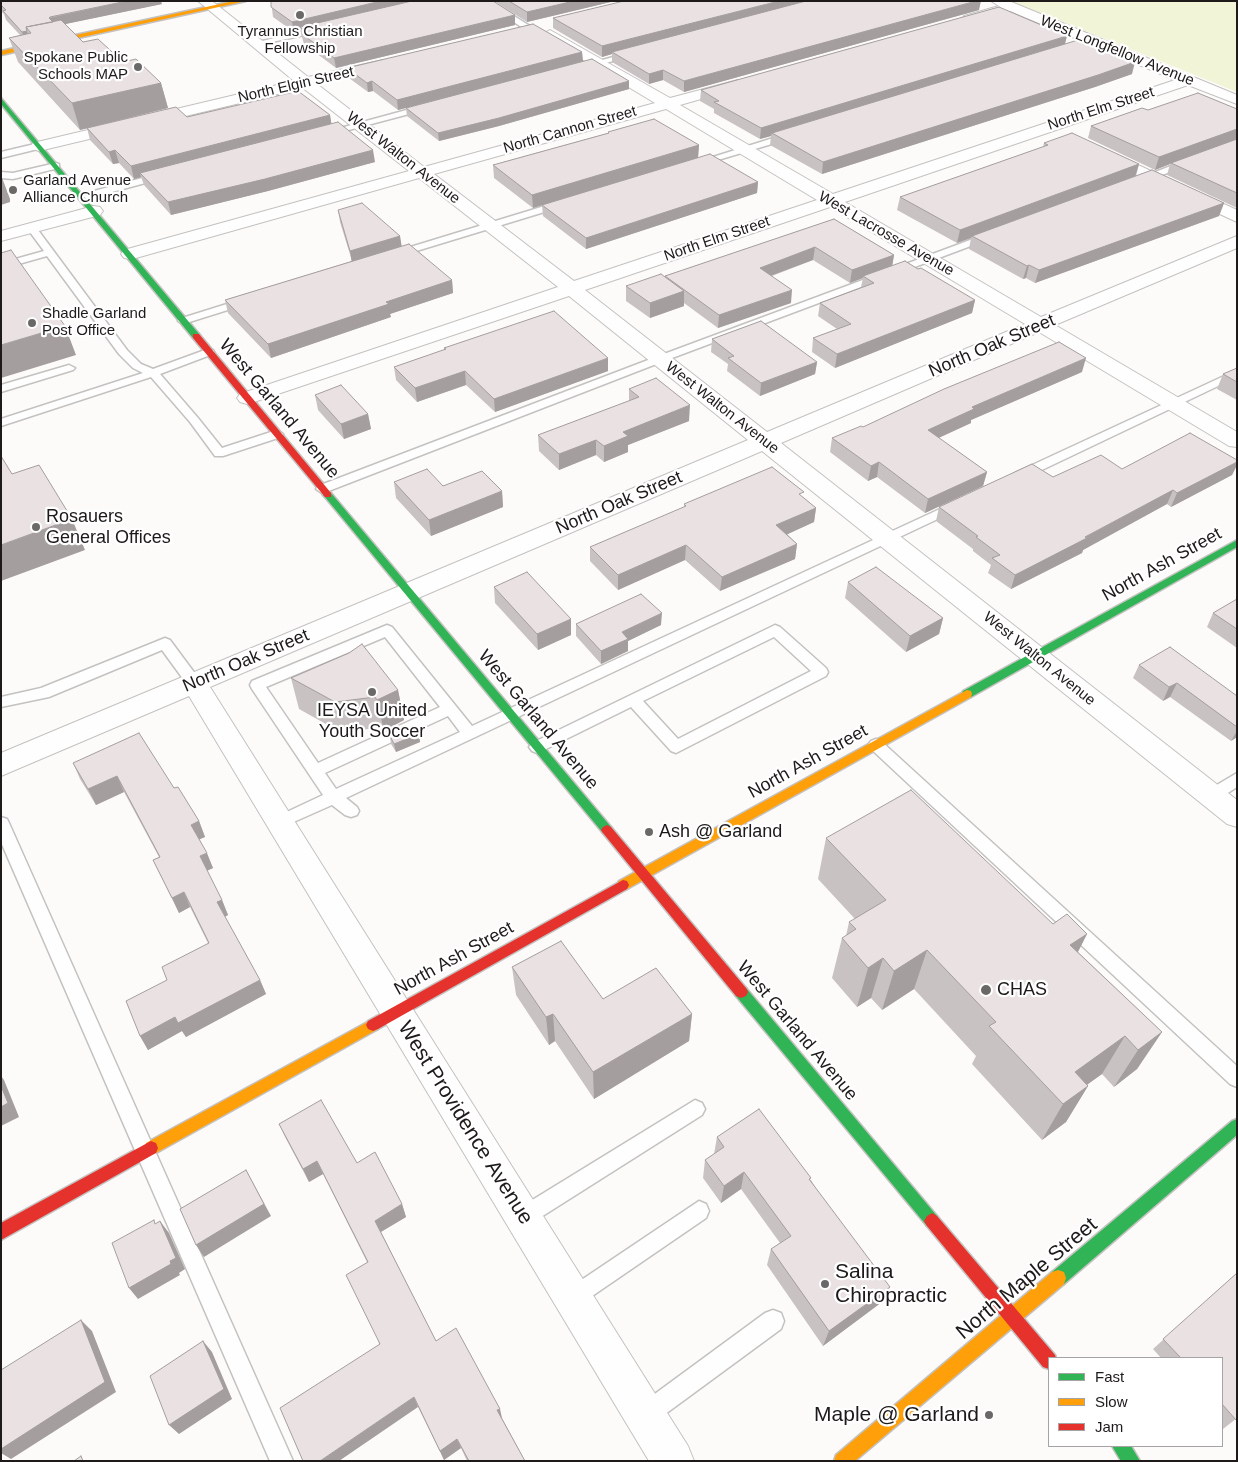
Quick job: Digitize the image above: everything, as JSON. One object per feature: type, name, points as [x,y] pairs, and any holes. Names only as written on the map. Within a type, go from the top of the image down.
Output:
[{"type":"street","points":[[1,53],[208,4],[243,1]]},
{"type":"street","name":"West Walton Avenue","points":[[208,4],[571,288],[1237,816]]},
{"type":"street","points":[[954,23],[1004,4]]},
{"type":"street","name":"West Longfellow Avenue","points":[[1004,4],[1091,44],[1237,100]]},
{"type":"street","points":[[511,33],[555,22]]},
{"type":"street","name":"West Lacrosse Avenue","points":[[533,27],[667,103],[829,201],[1237,441]]},
{"type":"street","name":"North Elgin Street","points":[[39,146],[399,60]]},
{"type":"street","name":"North Cannon Street","points":[[130,254],[753,79]]},
{"type":"street","name":"North Elm Street","points":[[247,398],[1188,80]]},
{"type":"street","name":"West Garland Avenue","points":[[1,100],[130,254],[276,434],[1048,1360]]},
{"type":"street","points":[[1046,127],[1064,136]]},
{"type":"street","points":[[1090,148],[1237,217]]},
{"type":"street","points":[[1,236],[94,211]]},
{"type":"street","name":"North Oak Street","points":[[1,765],[1041,326],[1237,241]]},
{"type":"street","name":"North Ash Street","points":[[1,1232],[1237,543]]},
{"type":"street","name":"West Providence Avenue","points":[[194,683],[673,1461]]},
{"type":"street","name":"North Maple Street","points":[[842,1461],[1237,1126]]},
{"type":"street","points":[[1121,1447],[1132,1461]]},
{"type":"lane","points":[[484,1],[533,27]]},
{"type":"lane","points":[[258,43],[333,26]]},
{"type":"lane","points":[[578,68],[644,50]]},
{"type":"lane","points":[[322,134],[436,105]]},
{"type":"lane","points":[[686,167],[800,132]]},
{"type":"lane","points":[[1,155],[39,146]]},
{"type":"lane","points":[[1132,183],[1194,160]]},
{"type":"lane","points":[[1,175],[12,176],[56,166]]},
{"type":"lane","points":[[82,197],[168,174]]},
{"type":"lane","points":[[387,257],[574,200]]},
{"type":"lane","points":[[32,228],[123,352],[137,366],[152,373],[194,420],[219,453],[276,434]]},
{"type":"lane","points":[[322,489],[660,359],[1002,231]]},
{"type":"lane","points":[[1,266],[49,252]]},
{"type":"lane","points":[[183,321],[257,298]]},
{"type":"lane","points":[[1,423],[209,352]]},
{"type":"lane","points":[[1,390],[69,368]]},
{"type":"lane","points":[[1003,483],[1237,373]]},
{"type":"lane","points":[[280,822],[511,716],[968,500]]},
{"type":"lane","points":[[351,811],[332,797],[257,685],[387,630],[470,734]]},
{"type":"lane","points":[[537,747],[633,700],[776,630],[822,672],[676,747],[633,700]]},
{"type":"lane","points":[[1,702],[44,693],[165,643],[194,683]]},
{"type":"lane","points":[[315,771],[450,709]]},
{"type":"lane","points":[[876,744],[1237,1078]]},
{"type":"lane","points":[[1211,796],[1237,779]]},
{"type":"lane","points":[[1,824],[147,1151],[282,1461]]},
{"type":"lane","points":[[523,1217],[695,1109]]},
{"type":"lane","points":[[572,1298],[699,1211]]},
{"type":"lane","points":[[645,1415],[772,1321]]},
{"type":"green space","points":[[1011,1],[1237,1],[1237,92]]},
{"type":"building","points":[[1,1],[127,1],[50,17],[53,22],[26,27],[27,31],[22,32],[3,11],[6,10],[1,5]]},
{"type":"building","points":[[271,1],[381,1],[292,22],[271,7]]},
{"type":"building","points":[[412,1],[493,1],[515,15],[334,58],[302,34],[308,33],[300,27]]},
{"type":"building","points":[[509,1],[574,1],[527,12]]},
{"type":"building","points":[[624,1],[779,1],[602,46],[553,18]]},
{"type":"building","points":[[806,1],[976,1],[684,81],[663,70],[649,74],[612,52]]},
{"type":"building","points":[[999,7],[1067,36],[761,128],[714,102],[719,101],[701,90]]},
{"type":"building","points":[[61,20],[83,42],[98,39],[123,62],[136,59],[161,83],[72,103],[9,38],[31,33],[26,27]]},
{"type":"building","points":[[533,24],[582,52],[397,100],[372,81],[367,83],[347,68]]},
{"type":"building","points":[[1078,40],[1135,62],[823,162],[772,133]]},
{"type":"building","points":[[592,59],[629,81],[499,118],[438,133],[406,108]]},
{"type":"building","points":[[298,91],[330,115],[131,166],[115,150],[109,152],[87,128],[176,107],[187,117]]},
{"type":"building","points":[[1198,93],[1237,109],[1237,129],[1159,157],[1091,126],[1142,108],[1148,110]]},
{"type":"building","points":[[654,119],[699,145],[532,195],[493,165],[609,133]]},
{"type":"building","points":[[338,122],[373,150],[265,179],[168,202],[140,173]]},
{"type":"building","points":[[1072,133],[1139,164],[960,230],[900,197],[1048,145],[1044,143]]},
{"type":"building","points":[[1237,139],[1237,193],[1171,163]]},
{"type":"building","points":[[710,154],[758,182],[586,238],[542,205]]},
{"type":"building","points":[[1152,170],[1224,203],[1039,270],[1029,265],[1027,266],[972,236]]},
{"type":"building","points":[[362,203],[400,236],[350,251],[338,210]]},
{"type":"building","points":[[834,219],[894,255],[852,270],[815,247],[760,268],[792,290],[719,315],[665,276]]},
{"type":"building","points":[[409,244],[452,280],[386,302],[389,304],[268,344],[225,300]]},
{"type":"building","points":[[11,250],[65,326],[1,345],[1,253]]},
{"type":"building","points":[[905,261],[918,269],[921,268],[975,300],[837,354],[813,338],[851,324],[820,303],[874,283],[863,276]]},
{"type":"building","points":[[661,274],[684,291],[650,303],[626,286]]},
{"type":"building","points":[[554,311],[608,358],[494,399],[465,371],[415,388],[394,367],[446,349],[444,348]]},
{"type":"building","points":[[761,321],[817,362],[761,383],[728,358],[734,356],[712,339]]},
{"type":"building","points":[[1059,342],[1086,358],[972,407],[974,409],[928,430],[987,472],[928,499],[879,462],[871,466],[832,438],[861,426],[863,427],[944,389]]},
{"type":"building","points":[[1237,368],[1237,382],[1223,374]]},
{"type":"building","points":[[656,378],[690,405],[623,432],[628,436],[604,446],[596,440],[559,454],[538,435],[639,397],[629,389]]},
{"type":"building","points":[[341,385],[368,414],[341,424],[315,395]]},
{"type":"building","points":[[1190,433],[1237,460],[1237,462],[1177,493],[1173,490],[1085,537],[1087,538],[1015,575],[992,558],[1000,555],[939,507],[1032,464],[1053,477],[1101,455],[1122,469]]},
{"type":"building","points":[[1,456],[12,474],[39,465],[72,519],[1,545]]},
{"type":"building","points":[[772,467],[804,492],[799,494],[816,508],[776,525],[797,544],[722,577],[686,545],[618,575],[590,547],[686,506],[684,504]]},
{"type":"building","points":[[427,469],[443,486],[482,471],[502,491],[429,520],[394,482]]},
{"type":"building","points":[[876,567],[943,618],[910,636],[848,582]]},
{"type":"building","points":[[527,572],[571,619],[537,634],[494,587]]},
{"type":"building","points":[[641,594],[662,613],[622,632],[628,639],[601,651],[576,624]]},
{"type":"building","points":[[1237,599],[1237,629],[1213,613]]},
{"type":"building","points":[[362,644],[398,690],[377,700],[375,697],[335,702],[291,678],[349,653]]},
{"type":"building","points":[[1170,647],[1237,696],[1237,727],[1177,683],[1169,687],[1139,665]]},
{"type":"building","points":[[413,726],[419,734],[394,744],[390,736]]},
{"type":"building","points":[[139,733],[174,788],[178,787],[199,821],[191,825],[207,853],[200,856],[222,900],[217,902],[260,980],[178,1023],[175,1017],[140,1036],[126,1001],[167,980],[162,967],[209,943],[184,892],[172,898],[153,860],[160,857],[117,776],[88,789],[73,763]]},
{"type":"building","points":[[911,790],[1053,924],[1067,914],[1087,934],[1070,945],[1162,1032],[1138,1050],[1125,1036],[1075,1072],[1088,1086],[1063,1104],[989,1026],[996,1022],[927,950],[894,971],[883,958],[868,968],[842,938],[856,929],[849,922],[886,900],[826,838]]},
{"type":"building","points":[[561,941],[603,999],[656,968],[692,1014],[593,1072],[553,1014],[546,1017],[512,967]]},
{"type":"building","points":[[1,1086],[8,1103],[1,1107]]},
{"type":"building","points":[[321,1100],[357,1163],[375,1152],[402,1204],[375,1221],[436,1341],[456,1328],[500,1409],[497,1410],[525,1461],[469,1461],[457,1439],[440,1451],[414,1397],[320,1461],[303,1461],[280,1408],[380,1344],[346,1275],[368,1262],[317,1161],[303,1169],[279,1124]]},
{"type":"building","points":[[759,1109],[890,1287],[829,1331],[771,1249],[791,1236],[744,1172],[724,1186],[705,1160],[724,1147],[717,1137]]},
{"type":"building","points":[[246,1170],[264,1204],[196,1245],[180,1209]]},
{"type":"building","points":[[154,1220],[155,1224],[160,1221],[176,1258],[170,1261],[171,1264],[129,1288],[112,1243]]},
{"type":"building","points":[[1237,1273],[1236,1420],[1223,1405],[1223,1357],[1180,1357],[1163,1339]]},
{"type":"building","points":[[81,1320],[105,1382],[1,1449],[1,1370]]},
{"type":"building","points":[[203,1341],[224,1389],[169,1425],[150,1376]]},
{"type":"building","points":[[81,1456],[83,1461],[74,1461]]},
{"type":"traffic: fast","points":[[1,100],[196,336]]},
{"type":"traffic: fast","points":[[328,495],[607,830]]},
{"type":"traffic: fast","points":[[967,694],[1237,543]]},
{"type":"traffic: fast","points":[[741,992],[932,1221]]},
{"type":"traffic: fast","points":[[1058,1278],[1237,1126]]},
{"type":"traffic: fast","points":[[1121,1447],[1132,1461]]},
{"type":"traffic: slow","points":[[1,53],[243,1]]},
{"type":"traffic: slow","points":[[623,885],[967,694]]},
{"type":"traffic: slow","points":[[151,1148],[373,1025]]},
{"type":"traffic: slow","points":[[842,1461],[1058,1278]]},
{"type":"traffic: jam","points":[[196,336],[328,495]]},
{"type":"traffic: jam","points":[[607,830],[741,992]]},
{"type":"traffic: jam","points":[[373,1025],[623,885]]},
{"type":"traffic: jam","points":[[1,1232],[151,1148]]},
{"type":"traffic: jam","points":[[932,1221],[1048,1360]]},
{"type":"place","name":"Tyrannus Christian Fellowship","points":[[300,15]]},
{"type":"place","name":"Spokane Public Schools MAP","points":[[138,67]]},
{"type":"place","name":"Garland Avenue Alliance Church","points":[[13,190]]},
{"type":"place","name":"Shadle Garland Post Office","points":[[32,323]]},
{"type":"place","name":"Rosauers General Offices","points":[[36,527]]},
{"type":"place","name":"IEYSA United Youth Soccer","points":[[372,692]]},
{"type":"place","name":"Ash @ Garland","points":[[649,832]]},
{"type":"place","name":"CHAS","points":[[986,990]]},
{"type":"place","name":"Salina Chiropractic","points":[[825,1284]]},
{"type":"place","name":"Maple @ Garland","points":[[989,1415]]}]
